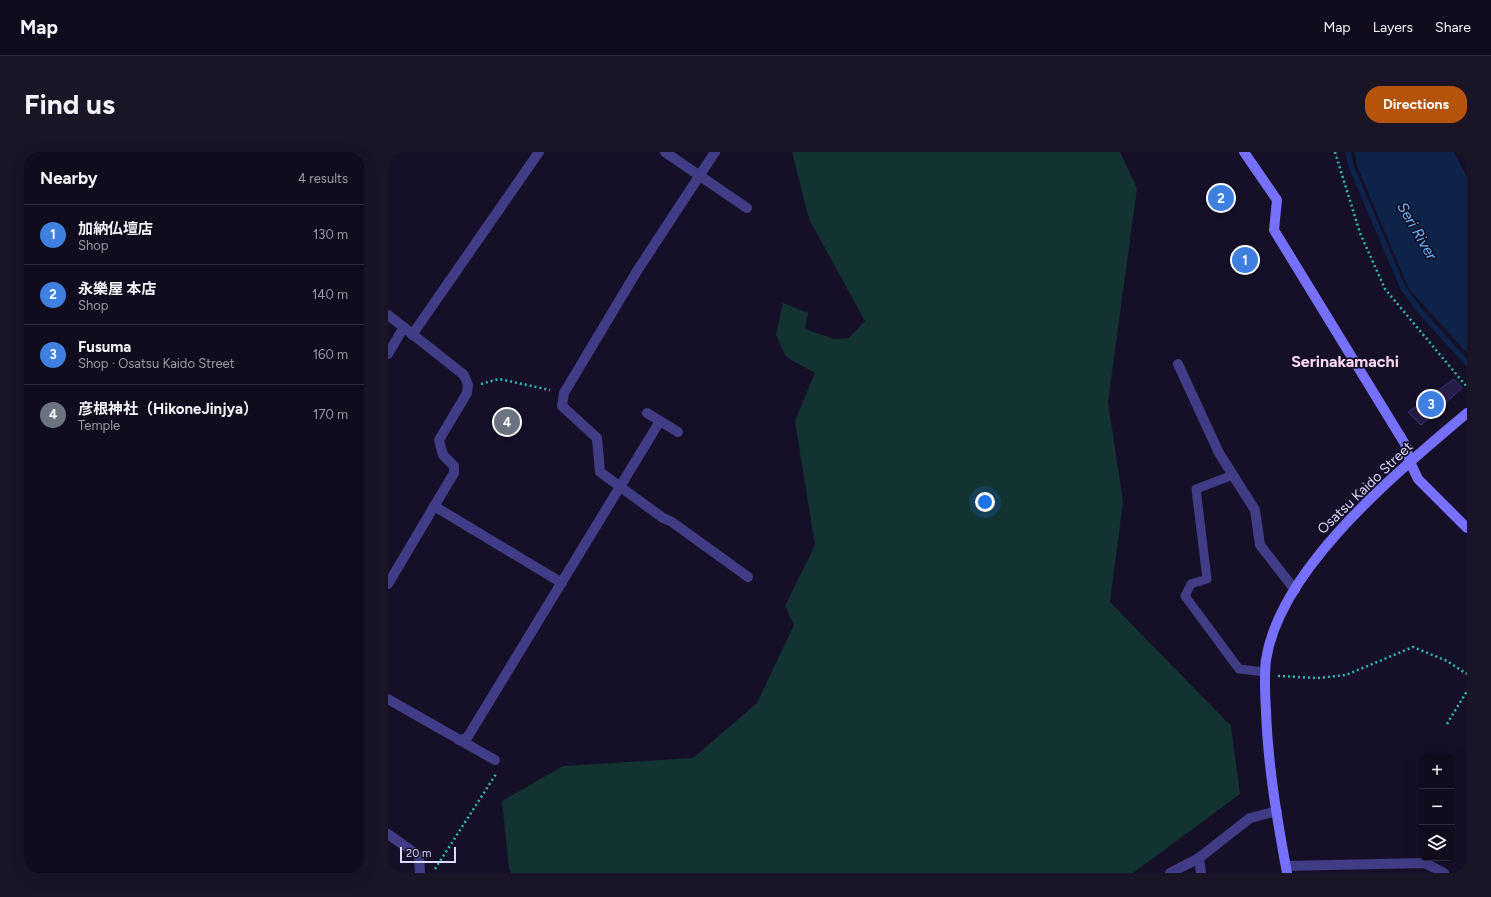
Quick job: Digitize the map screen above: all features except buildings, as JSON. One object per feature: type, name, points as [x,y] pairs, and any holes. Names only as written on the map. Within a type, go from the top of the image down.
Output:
[{"type":"street","points":[[412,335],[539,152]]},
{"type":"street","points":[[665,152],[747,208]]},
{"type":"street","points":[[715,152],[698,174],[637,271],[564,393],[562,406],[597,438],[600,472],[748,577]]},
{"type":"street","points":[[1244,152],[1277,200],[1274,230],[1405,444],[1410,462],[1418,479],[1467,528]]},
{"type":"street","points":[[388,315],[464,375],[468,385],[467,393],[439,440],[443,455],[454,466],[454,473],[388,584]]},
{"type":"street","points":[[388,354],[404,327]]},
{"type":"street","points":[[1178,364],[1219,453],[1255,510],[1260,545],[1295,590]]},
{"type":"street","points":[[647,413],[678,432]]},
{"type":"street","name":"Osatsu Kaido Street","points":[[1287,870],[1268,761],[1266,660],[1278,620],[1295,590],[1324,547],[1368,501],[1410,462],[1467,413]]},
{"type":"street","points":[[459,740],[467,738],[660,421]]},
{"type":"street","points":[[434,506],[562,583]]},
{"type":"street","points":[[388,699],[495,760]]},
{"type":"street","points":[[1170,873],[1199,858],[1250,818],[1277,811]]},
{"type":"street","points":[[388,834],[419,856],[420,873]]},
{"type":"street","points":[[1199,858],[1200,873]]},
{"type":"street","points":[[1287,870],[1425,863],[1444,873]]},
{"type":"lane","points":[[1233,475],[1196,489],[1207,579],[1191,584],[1185,596],[1239,669],[1266,672]]},
{"type":"path","points":[[1335,152],[1360,233],[1385,289],[1467,386]]},
{"type":"path","points":[[480,384],[499,379],[564,393]]},
{"type":"path","points":[[1275,676],[1317,678],[1346,675],[1413,647],[1447,661],[1467,674]]},
{"type":"path","points":[[1447,724],[1467,691]]},
{"type":"path","points":[[432,873],[497,772],[495,760]]},
{"type":"green space","points":[[792,152],[1120,152],[1137,188],[1108,402],[1123,502],[1110,602],[1231,726],[1240,794],[1133,873],[511,873],[509,868],[502,801],[563,766],[693,758],[757,703],[794,625],[785,606],[815,545],[795,421],[815,373],[786,357],[776,335],[783,303],[808,313],[805,329],[834,339],[849,338],[865,321],[809,219]]},
{"type":"water","name":"Seri River","points":[[1355,152],[1454,152],[1467,177],[1467,353],[1409,289],[1357,166]]},
{"type":"waterway","points":[[1348,152],[1351,166],[1403,288],[1420,311],[1467,363]]},
{"type":"place","name":"永樂屋 本店","points":[[1221,198]]},
{"type":"place","name":"加納仏壇店","points":[[1245,260]]},
{"type":"place","name":"Fusuma","points":[[1431,404]]},
{"type":"place","name":"彦根神社（HikoneJinjya）","points":[[507,422]]},
{"type":"district","name":"Serinakamachi","points":[[1345,361]]}]
